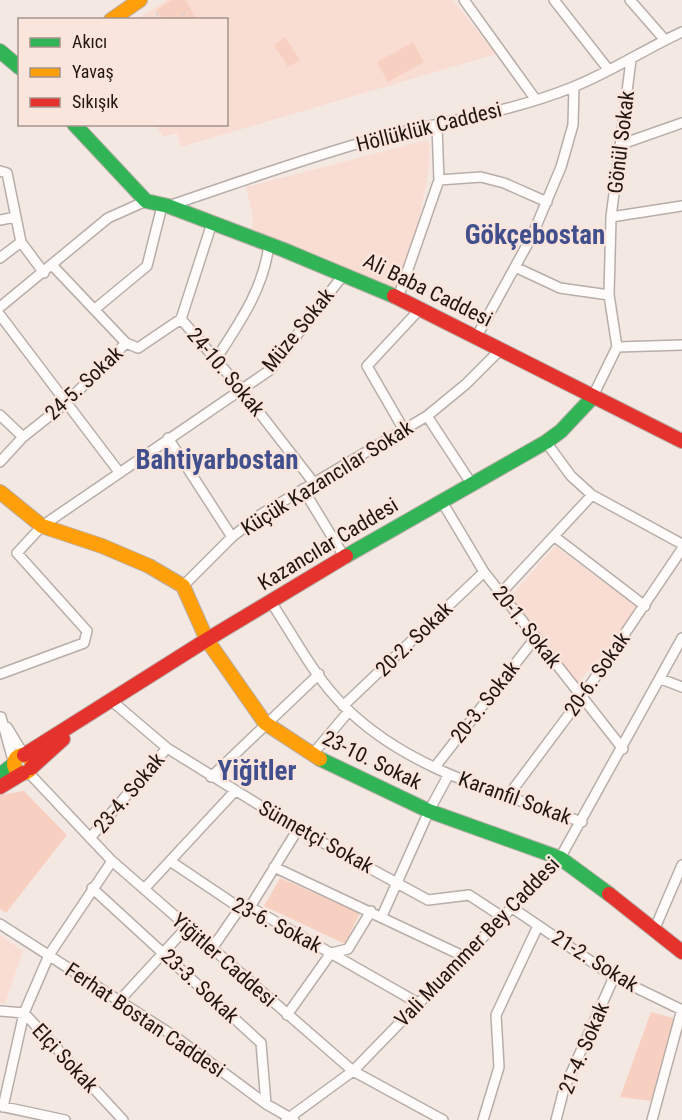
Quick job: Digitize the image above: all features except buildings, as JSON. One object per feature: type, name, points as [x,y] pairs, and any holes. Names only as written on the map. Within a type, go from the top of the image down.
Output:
[{"type":"street","points":[[114,18],[140,0]]},
{"type":"street","points":[[464,0],[536,100]]},
{"type":"street","points":[[554,0],[608,69]]},
{"type":"street","points":[[630,0],[665,40]]},
{"type":"street","name":"Höllüklük Caddesi","points":[[165,206],[367,141],[437,126],[536,100],[574,87],[631,60],[682,32]]},
{"type":"street","points":[[0,51],[18,66]]},
{"type":"street","name":"Gönül Sokak","points":[[617,346],[609,295],[611,218],[631,60]]},
{"type":"street","points":[[477,336],[515,267],[547,202],[561,167],[573,125],[574,87]]},
{"type":"street","points":[[622,144],[682,123]]},
{"type":"street","points":[[0,307],[108,218],[146,201],[76,126]]},
{"type":"street","points":[[399,298],[440,180],[437,126]]},
{"type":"street","points":[[0,171],[7,173],[21,242],[44,273]]},
{"type":"street","points":[[440,180],[481,177],[504,183],[547,202]]},
{"type":"street","name":"Ali Baba Caddesi","points":[[146,201],[269,244],[399,298],[477,336],[592,398],[682,441]]},
{"type":"street","points":[[95,309],[147,266],[165,206]]},
{"type":"street","points":[[611,218],[682,206]]},
{"type":"street","points":[[0,220],[15,217]]},
{"type":"street","points":[[181,319],[212,223]]},
{"type":"street","points":[[0,258],[21,242]]},
{"type":"street","points":[[216,359],[246,314],[266,270],[269,244]]},
{"type":"street","points":[[52,265],[126,343]]},
{"type":"street","points":[[515,267],[560,288],[609,295]]},
{"type":"street","name":"Müze Sokak","points":[[0,674],[84,643],[87,631],[17,553],[42,526],[270,370],[344,274]]},
{"type":"street","points":[[404,430],[367,366],[420,309]]},
{"type":"street","points":[[0,315],[118,472]]},
{"type":"street","name":"24-5. Sokak","points":[[0,462],[22,437],[67,402],[126,343],[138,348],[181,319]]},
{"type":"street","name":"24-10. Sokak","points":[[181,319],[241,389],[314,483]]},
{"type":"street","points":[[592,398],[617,346],[682,345]]},
{"type":"street","name":"Küçük Kazancılar Sokak","points":[[183,586],[232,537],[260,515],[427,416],[466,384],[501,349]]},
{"type":"street","name":"Kazancılar Caddesi","points":[[24,766],[82,722],[207,640],[441,500],[546,442],[561,431],[592,398]]},
{"type":"street","points":[[0,415],[22,437]]},
{"type":"street","points":[[427,416],[471,483]]},
{"type":"street","points":[[168,438],[232,537]]},
{"type":"street","points":[[546,442],[571,476],[592,495],[682,544]]},
{"type":"street","points":[[303,489],[345,558]]},
{"type":"street","points":[[0,492],[42,526],[140,562],[183,586]]},
{"type":"street","points":[[501,593],[592,495]]},
{"type":"street","name":"20-1. Sokak","points":[[441,500],[484,572],[623,749]]},
{"type":"street","points":[[555,537],[645,606]]},
{"type":"street","name":"20-6. Sokak","points":[[508,796],[582,697],[682,549]]},
{"type":"street","name":"20-2. Sokak","points":[[312,755],[346,709],[484,572]]},
{"type":"street","name":"23-10. Sokak","points":[[183,586],[207,640],[265,723],[312,755],[429,812],[560,858],[655,928],[682,952]]},
{"type":"street","name":"Karanfil Sokak","points":[[271,602],[319,674],[346,709],[388,742],[449,774],[582,822]]},
{"type":"street","name":"20-3. Sokak","points":[[435,767],[536,637]]},
{"type":"street","name":"Vali Muammer Bey Caddesi","points":[[290,1119],[353,1071],[501,916],[560,858],[662,679],[682,638]]},
{"type":"street","points":[[211,777],[265,723],[319,674]]},
{"type":"street","points":[[662,679],[682,687]]},
{"type":"street","name":"Sünnetçi Sokak","points":[[112,702],[167,748],[298,829],[428,900],[469,895],[501,916]]},
{"type":"street","points":[[0,716],[3,741],[24,766]]},
{"type":"street","points":[[0,716],[24,766]]},
{"type":"street","name":"23-4. Sokak","points":[[90,838],[167,748]]},
{"type":"street","points":[[0,775],[24,766]]},
{"type":"street","points":[[0,787],[24,766]]},
{"type":"street","name":"Yiğitler Caddesi","points":[[24,766],[112,861],[211,950],[353,1071],[443,1120]]},
{"type":"street","points":[[382,916],[429,812],[449,774]]},
{"type":"street","points":[[144,890],[235,791]]},
{"type":"street","points":[[211,950],[245,908],[298,829]]},
{"type":"street","points":[[65,1120],[2,1106],[24,1013],[49,955],[112,861]]},
{"type":"street","name":"23-6. Sokak","points":[[170,861],[245,908],[331,953],[418,1003]]},
{"type":"street","points":[[655,928],[682,865]]},
{"type":"street","points":[[274,867],[463,956]]},
{"type":"street","name":"23-3. Sokak","points":[[92,888],[261,1043],[266,1104]]},
{"type":"street","name":"21-2. Sokak","points":[[511,907],[615,977],[682,1010]]},
{"type":"street","points":[[287,1015],[331,953],[348,949],[370,911]]},
{"type":"street","name":"Ferhat Bostan Caddesi","points":[[0,924],[177,1038],[290,1119]]},
{"type":"street","points":[[483,1120],[499,1067],[496,1015],[538,926]]},
{"type":"street","points":[[120,1000],[186,928]]},
{"type":"street","name":"21-4. Sokak","points":[[556,1120],[564,1089],[615,977]]},
{"type":"street","points":[[652,1120],[682,1010]]},
{"type":"street","name":"Elçi Sokak","points":[[0,1011],[24,1013],[123,1120]]},
{"type":"path","points":[[177,18],[190,9]]},
{"type":"path","points":[[156,12],[159,18]]},
{"type":"shaded area","points":[[167,0],[453,0],[496,54],[181,147],[177,133],[163,137],[157,126],[228,126],[228,18],[138,18]]},
{"type":"shaded area","points":[[172,0],[185,0],[196,18],[161,18],[156,10]]},
{"type":"shaded area","points":[[285,37],[300,60],[288,67],[274,45]]},
{"type":"shaded area","points":[[413,42],[424,62],[388,82],[377,62]]},
{"type":"shaded area","points":[[427,140],[430,143],[428,175],[415,237],[397,291],[251,234],[253,217],[246,187]]},
{"type":"shaded area","points":[[555,546],[641,610],[578,683],[510,597]]},
{"type":"shaded area","points":[[24,791],[67,835],[6,913],[0,909],[0,795]]},
{"type":"shaded area","points":[[280,878],[360,913],[345,944],[264,906]]},
{"type":"shaded area","points":[[0,935],[23,951],[5,1004],[0,1003]]},
{"type":"shaded area","points":[[651,1012],[677,1019],[652,1101],[620,1097]]},
{"type":"traffic: fast","points":[[0,51],[18,66]]},
{"type":"traffic: fast","points":[[76,126],[146,201],[168,206],[284,250],[394,296]]},
{"type":"traffic: fast","points":[[346,556],[546,442],[561,431],[592,398]]},
{"type":"traffic: fast","points":[[320,759],[429,811],[560,858],[609,894]]},
{"type":"traffic: fast","points":[[0,775],[14,764]]},
{"type":"traffic: slow","points":[[114,18],[140,0]]},
{"type":"traffic: slow","points":[[0,492],[42,526],[102,546],[149,566],[183,586],[207,640],[265,723],[320,759]]},
{"type":"traffic: slow","points":[[23,755],[29,758],[32,764],[29,770],[23,773],[17,770],[14,764],[17,758],[23,755]]},
{"type":"traffic: jam","points":[[394,296],[682,441]]},
{"type":"traffic: jam","points":[[24,755],[208,639],[346,556]]},
{"type":"traffic: jam","points":[[31,768],[63,739]]},
{"type":"traffic: jam","points":[[0,787],[23,773]]},
{"type":"traffic: jam","points":[[609,894],[682,952]]},
{"type":"district","name":"Gökçebostan","points":[[535,235]]},
{"type":"district","name":"Bahtiyarbostan","points":[[217,460]]},
{"type":"district","name":"Yiğitler","points":[[257,771]]}]
